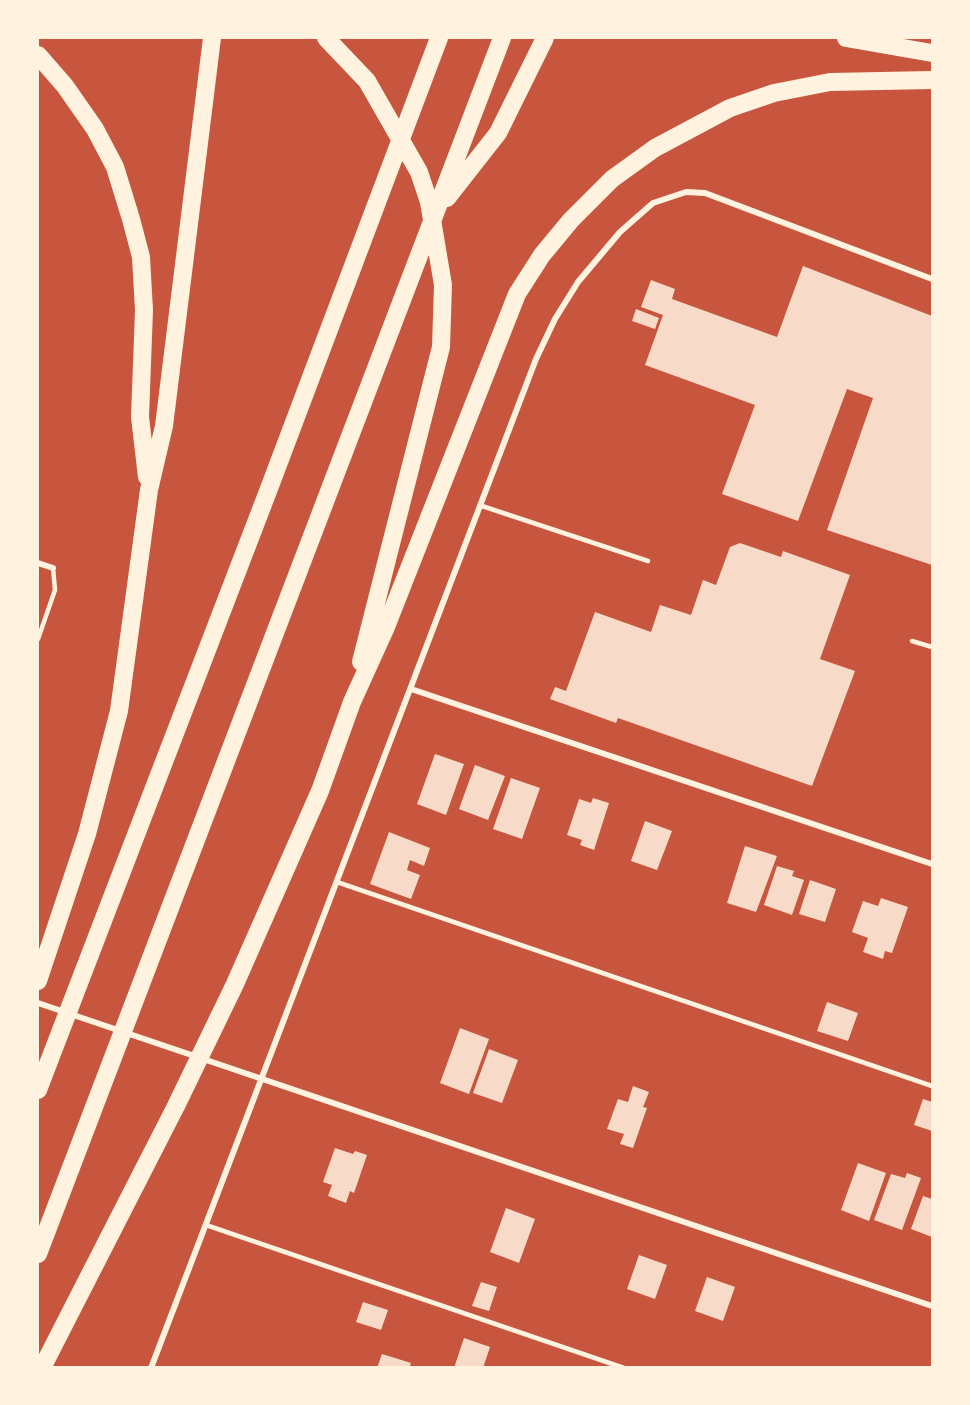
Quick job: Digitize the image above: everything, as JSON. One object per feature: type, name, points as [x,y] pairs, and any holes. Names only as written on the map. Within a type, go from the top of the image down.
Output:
[{"type":"highway","points":[[38,981],[87,834],[119,711],[149,490],[164,426],[212,38]]},
{"type":"highway","points":[[326,38],[367,81],[419,172],[429,202],[443,285],[441,347],[352,702]]},
{"type":"highway","points":[[38,1090],[440,38]]},
{"type":"highway","points":[[38,1254],[502,38]]},
{"type":"highway","points":[[435,214],[498,133],[546,38]]},
{"type":"highway","points":[[846,38],[933,53]]},
{"type":"highway","points":[[38,55],[65,86],[94,129],[115,167],[141,257],[144,310],[140,417],[149,490]]},
{"type":"highway","points":[[42,1368],[171,1117],[235,984],[320,791],[352,702],[386,627],[517,294],[542,255],[571,220],[612,179],[655,148],[730,108],[774,93],[830,82],[933,80]]},
{"type":"street","points":[[151,1368],[482,506],[536,359],[555,319],[578,282],[620,232],[653,203],[686,192],[705,193],[933,279]]},
{"type":"street","points":[[38,563],[52,568]]},
{"type":"street","points":[[411,689],[933,864]]},
{"type":"street","points":[[38,1003],[933,1306]]},
{"type":"lane","points":[[482,506],[648,561]]},
{"type":"lane","points":[[38,639],[55,590],[52,568]]},
{"type":"lane","points":[[912,641],[933,647]]},
{"type":"lane","points":[[338,882],[933,1086]]},
{"type":"lane","points":[[206,1225],[624,1368]]},
{"type":"building","points":[[803,266],[932,316],[932,565],[827,530],[873,398],[847,389],[798,521],[722,494],[755,405],[645,365],[663,315],[641,307],[651,280],[675,289],[672,299],[777,337]]},
{"type":"building","points":[[636,309],[659,318],[655,329],[632,321]]},
{"type":"building","points":[[740,543],[781,557],[783,551],[850,575],[820,659],[855,671],[812,786],[618,718],[616,723],[550,699],[555,687],[566,691],[595,612],[651,632],[660,605],[691,615],[703,580],[716,585],[730,547]]},
{"type":"building","points":[[435,754],[464,764],[446,815],[417,804]]},
{"type":"building","points":[[475,765],[505,776],[488,820],[459,809]]},
{"type":"building","points":[[511,778],[540,788],[522,839],[493,829]]},
{"type":"building","points":[[593,798],[609,803],[594,850],[580,845],[582,840],[567,835],[579,799],[591,803]]},
{"type":"building","points":[[645,821],[672,831],[657,870],[631,861]]},
{"type":"building","points":[[389,832],[430,848],[424,866],[410,860],[407,870],[420,875],[411,899],[370,884]]},
{"type":"building","points":[[745,846],[777,856],[756,912],[727,903]]},
{"type":"building","points":[[777,866],[794,871],[792,876],[804,880],[792,915],[764,905]]},
{"type":"building","points":[[810,880],[836,889],[825,922],[799,914]]},
{"type":"building","points":[[881,898],[908,907],[892,953],[885,951],[883,959],[863,952],[868,938],[852,932],[863,901],[878,906]]},
{"type":"building","points":[[827,1002],[858,1013],[848,1041],[817,1031]]},
{"type":"building","points":[[460,1028],[489,1039],[469,1094],[440,1083]]},
{"type":"building","points":[[489,1049],[518,1060],[502,1103],[473,1093]]},
{"type":"building","points":[[633,1086],[649,1092],[643,1107],[647,1108],[633,1148],[620,1144],[624,1134],[607,1129],[618,1099],[628,1102]]},
{"type":"building","points":[[923,1099],[932,1102],[932,1131],[914,1125]]},
{"type":"building","points":[[335,1148],[353,1154],[355,1151],[367,1155],[354,1193],[350,1191],[346,1203],[328,1196],[332,1185],[323,1182]]},
{"type":"building","points":[[858,1163],[886,1173],[869,1221],[841,1210]]},
{"type":"building","points":[[907,1173],[921,1178],[902,1230],[874,1220],[891,1174],[905,1178]]},
{"type":"building","points":[[923,1196],[932,1199],[932,1237],[911,1229]]},
{"type":"building","points":[[506,1208],[535,1219],[519,1263],[490,1252]]},
{"type":"building","points":[[639,1255],[667,1265],[655,1299],[627,1289]]},
{"type":"building","points":[[707,1277],[735,1287],[723,1321],[695,1311]]},
{"type":"building","points":[[481,1282],[497,1287],[489,1311],[472,1306]]},
{"type":"building","points":[[363,1302],[388,1310],[381,1330],[356,1322]]},
{"type":"building","points":[[464,1338],[490,1347],[483,1368],[454,1368]]},
{"type":"building","points":[[382,1354],[411,1363],[409,1368],[377,1368]]}]
